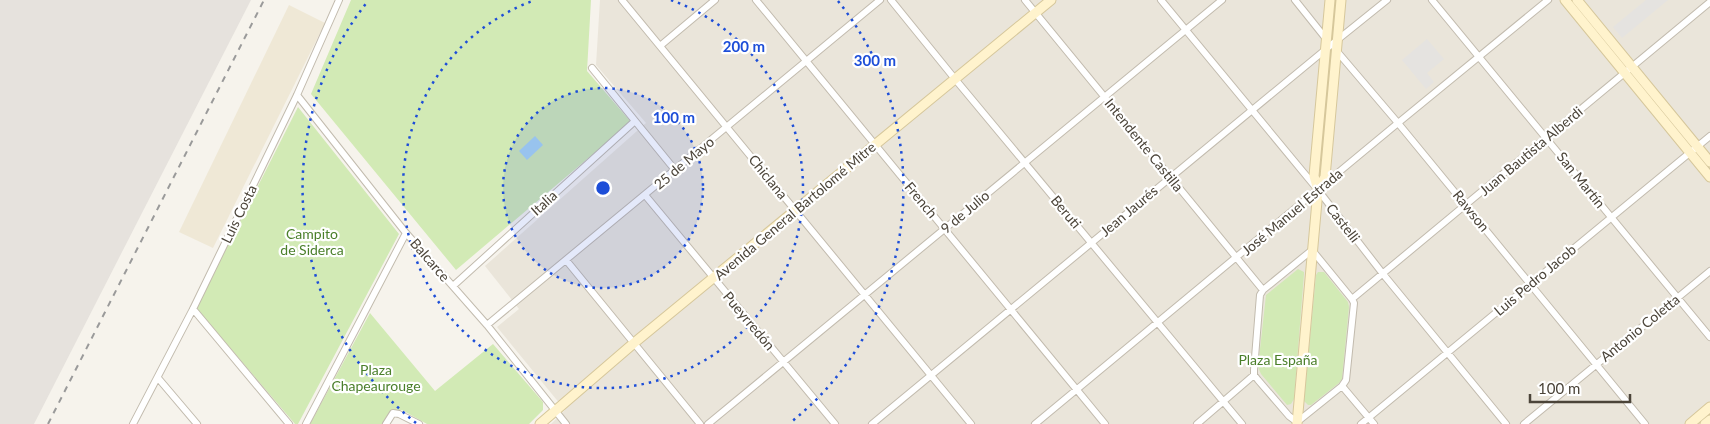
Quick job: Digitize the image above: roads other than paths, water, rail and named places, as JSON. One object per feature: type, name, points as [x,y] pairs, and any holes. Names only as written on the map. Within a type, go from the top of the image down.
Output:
[{"type":"main road","name":"Avenida General Bartolomé Mitre","points":[[540,424],[634,344],[1051,0]]},
{"type":"main road","points":[[1297,423],[1318,190],[1325,177],[1332,45],[1330,0]]},
{"type":"main road","points":[[1332,45],[1341,0]]},
{"type":"main road","points":[[1565,0],[1628,70],[1694,150],[1710,176]]},
{"type":"main road","points":[[1577,0],[1628,70]]},
{"type":"main road","points":[[1694,150],[1710,162]]},
{"type":"main road","points":[[1690,424],[1710,407]]},
{"type":"main road","points":[[1705,424],[1710,420]]},
{"type":"street","name":"Luis Costa","points":[[133,424],[192,310],[297,95],[339,0]]},
{"type":"street","name":"Chiclana","points":[[622,0],[971,424]]},
{"type":"street","points":[[660,46],[715,0]]},
{"type":"street","name":"French","points":[[756,0],[1106,424]]},
{"type":"street","name":"25 de Mayo","points":[[487,325],[880,0]]},
{"type":"street","name":"Beruti","points":[[891,0],[1242,424]]},
{"type":"street","name":"Intendente Castilla","points":[[1025,0],[1263,290]]},
{"type":"street","name":"Castelli","points":[[1161,0],[1318,190],[1383,274],[1506,424]]},
{"type":"street","name":"9 de Julio","points":[[708,424],[1222,0]]},
{"type":"street","name":"Rawson","points":[[1295,0],[1398,122],[1645,424]]},
{"type":"street","name":"Jean Jaurés","points":[[872,424],[1387,0]]},
{"type":"street","name":"San Martín","points":[[1432,0],[1710,338]]},
{"type":"street","name":"José Manuel Estrada","points":[[1035,424],[1398,122],[1548,0]]},
{"type":"street","name":"Juan Bautista Alberdi","points":[[1352,299],[1710,2]]},
{"type":"street","points":[[592,68],[676,170]]},
{"type":"street","name":"Balcarce","points":[[297,95],[406,233],[487,325],[566,424]]},
{"type":"street","name":"Italia","points":[[453,286],[635,121]]},
{"type":"street","name":"Luis Pedro Jacob","points":[[1361,424],[1710,136]]},
{"type":"street","name":"Pueyrredón","points":[[645,195],[835,424]]},
{"type":"street","points":[[306,424],[406,233]]},
{"type":"street","points":[[1197,424],[1254,375],[1260,294],[1312,250],[1354,303],[1346,380],[1342,386],[1297,423],[1254,375]]},
{"type":"street","points":[[566,260],[700,424]]},
{"type":"street","name":"Antonio Coletta","points":[[1524,424],[1710,271]]},
{"type":"street","points":[[192,310],[289,424]]},
{"type":"street","points":[[158,378],[197,424]]},
{"type":"street","points":[[1342,386],[1374,424]]},
{"type":"street","points":[[386,424],[393,413],[419,424]]},
{"type":"water","points":[[535,136],[543,145],[527,160],[519,151]]},
{"type":"railway","points":[[48,424],[264,0]]},
{"type":"park label","name":"Campito de Siderca","points":[[312,242]]},
{"type":"park label","name":"Plaza España","points":[[1278,360]]},
{"type":"park label","name":"Plaza Chapeaurouge","points":[[376,378]]}]
